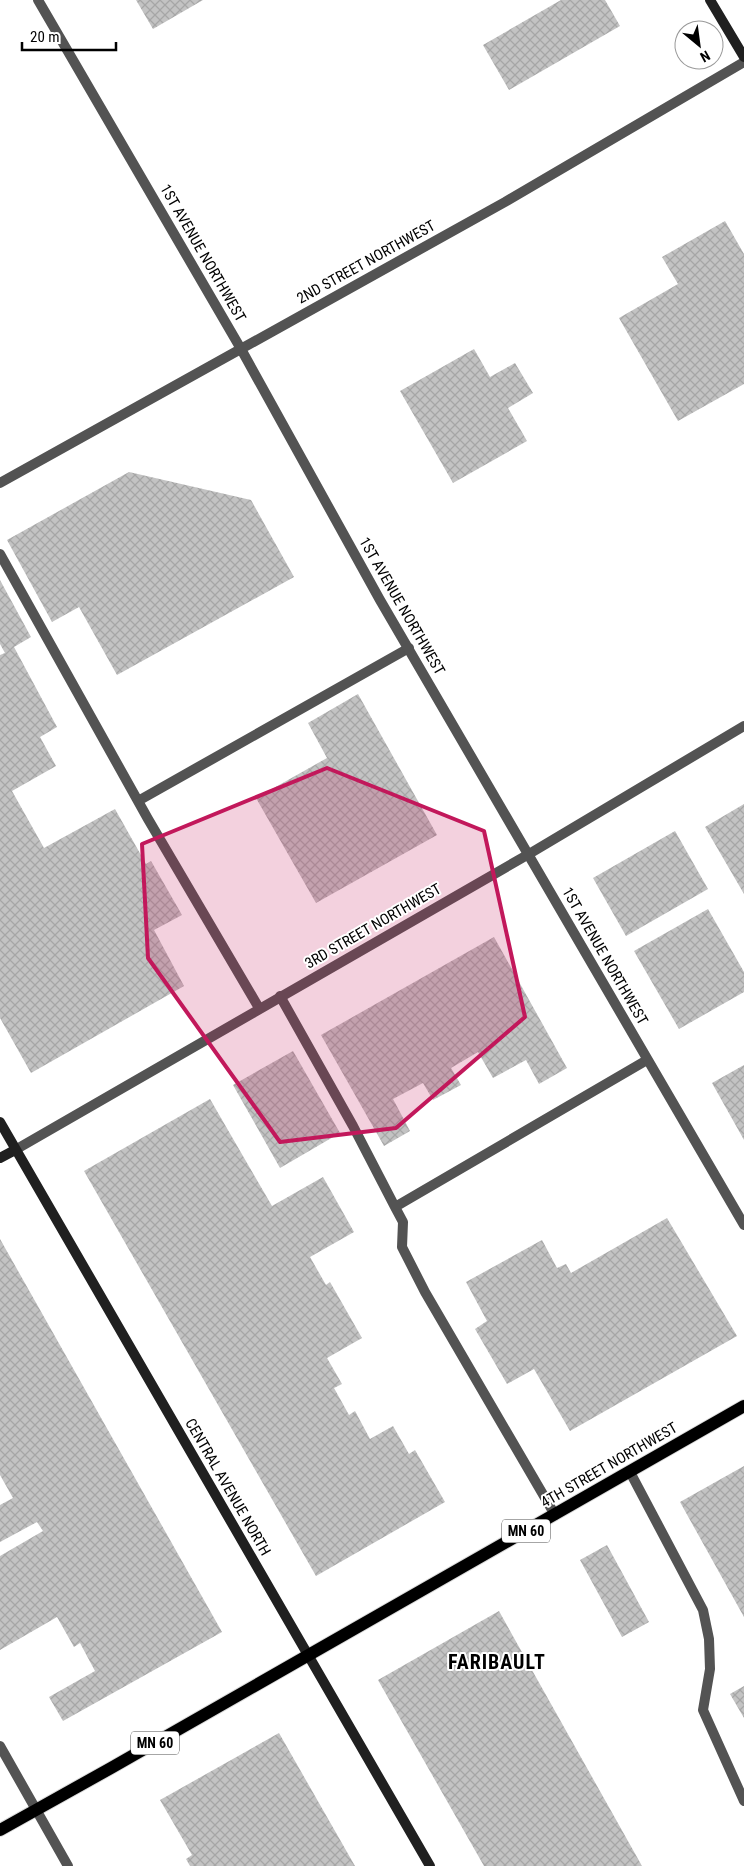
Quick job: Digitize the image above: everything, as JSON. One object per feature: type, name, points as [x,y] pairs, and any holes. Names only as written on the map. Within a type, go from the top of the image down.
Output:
[{"type":"main road","name":"4TH STREET NORTHWEST","points":[[308,1655],[744,1406]]},
{"type":"main road","name":"MN 60","points":[[0,1830],[308,1655]]},
{"type":"street","name":"1ST AVENUE NORTHWEST","points":[[38,0],[241,349],[408,648],[744,1225]]},
{"type":"street","points":[[710,0],[744,57]]},
{"type":"street","name":"2ND STREET NORTHWEST","points":[[0,483],[505,202],[744,62]]},
{"type":"street","points":[[0,554],[138,801],[259,1008]]},
{"type":"street","points":[[138,801],[408,648]]},
{"type":"street","name":"3RD STREET NORTHWEST","points":[[15,1150],[529,854],[744,726]]},
{"type":"street","points":[[280,996],[353,1126],[403,1222],[402,1247],[425,1292],[555,1515]]},
{"type":"street","points":[[395,1207],[647,1060]]},
{"type":"street","name":"CENTRAL AVENUE NORTH","points":[[0,1122],[430,1866]]},
{"type":"street","points":[[0,1158],[15,1150]]},
{"type":"street","points":[[630,1472],[703,1610],[709,1639],[710,1669],[703,1710],[744,1801]]},
{"type":"street","points":[[0,1746],[68,1866]]},
{"type":"highlighted area","points":[[327,768],[484,831],[525,1017],[396,1128],[280,1142],[148,958],[142,844]]},
{"type":"building","points":[[136,0],[203,0],[153,29]]},
{"type":"building","points":[[561,0],[605,0],[620,26],[509,90],[483,45]]},
{"type":"building","points":[[725,221],[744,254],[744,384],[678,421],[619,318],[678,284],[662,257]]},
{"type":"building","points":[[474,349],[490,377],[515,363],[533,393],[508,408],[527,441],[453,483],[400,391]]},
{"type":"building","points":[[129,472],[251,500],[294,577],[117,675],[79,607],[52,622],[7,540]]},
{"type":"building","points":[[0,580],[31,637],[14,647],[57,727],[40,737],[56,766],[12,791],[44,848],[115,809],[146,864],[151,861],[182,915],[154,930],[184,986],[31,1073],[0,1018],[0,655],[5,653],[0,644]]},
{"type":"building","points":[[358,694],[437,835],[316,903],[256,798],[327,758],[308,723]]},
{"type":"building","points":[[744,804],[744,894],[705,827]]},
{"type":"building","points":[[675,831],[708,889],[626,936],[593,878]]},
{"type":"building","points":[[708,909],[744,972],[744,992],[679,1029],[634,951]]},
{"type":"building","points":[[494,937],[567,1068],[539,1084],[526,1060],[493,1078],[478,1052],[451,1068],[461,1085],[433,1100],[423,1083],[393,1099],[410,1131],[384,1146],[321,1035]]},
{"type":"building","points":[[293,1051],[340,1133],[280,1168],[233,1085]]},
{"type":"building","points":[[744,1065],[744,1140],[712,1083]]},
{"type":"building","points":[[210,1099],[272,1206],[323,1177],[354,1232],[310,1257],[326,1285],[330,1282],[362,1338],[327,1358],[342,1384],[334,1388],[349,1415],[355,1411],[370,1439],[393,1426],[409,1454],[415,1450],[445,1502],[316,1576],[84,1171]]},
{"type":"building","points":[[667,1218],[737,1336],[570,1431],[534,1369],[507,1384],[475,1329],[487,1321],[466,1282],[542,1240],[557,1268],[566,1264],[571,1273]]},
{"type":"building","points":[[0,1239],[222,1632],[63,1721],[49,1697],[95,1671],[80,1643],[74,1647],[57,1617],[0,1650],[0,1556],[43,1531],[37,1522],[0,1542],[0,1505],[13,1498],[0,1475]]},
{"type":"building","points":[[744,1466],[744,1617],[680,1502]]},
{"type":"building","points":[[607,1545],[649,1622],[622,1637],[580,1560]]},
{"type":"building","points":[[499,1611],[642,1866],[484,1866],[378,1680]]},
{"type":"building","points":[[744,1686],[744,1718],[730,1694]]},
{"type":"building","points":[[279,1733],[355,1866],[190,1866],[186,1859],[192,1855],[160,1800]]},
{"type":"district","name":"FARIBAULT","points":[[497,1662]]}]
